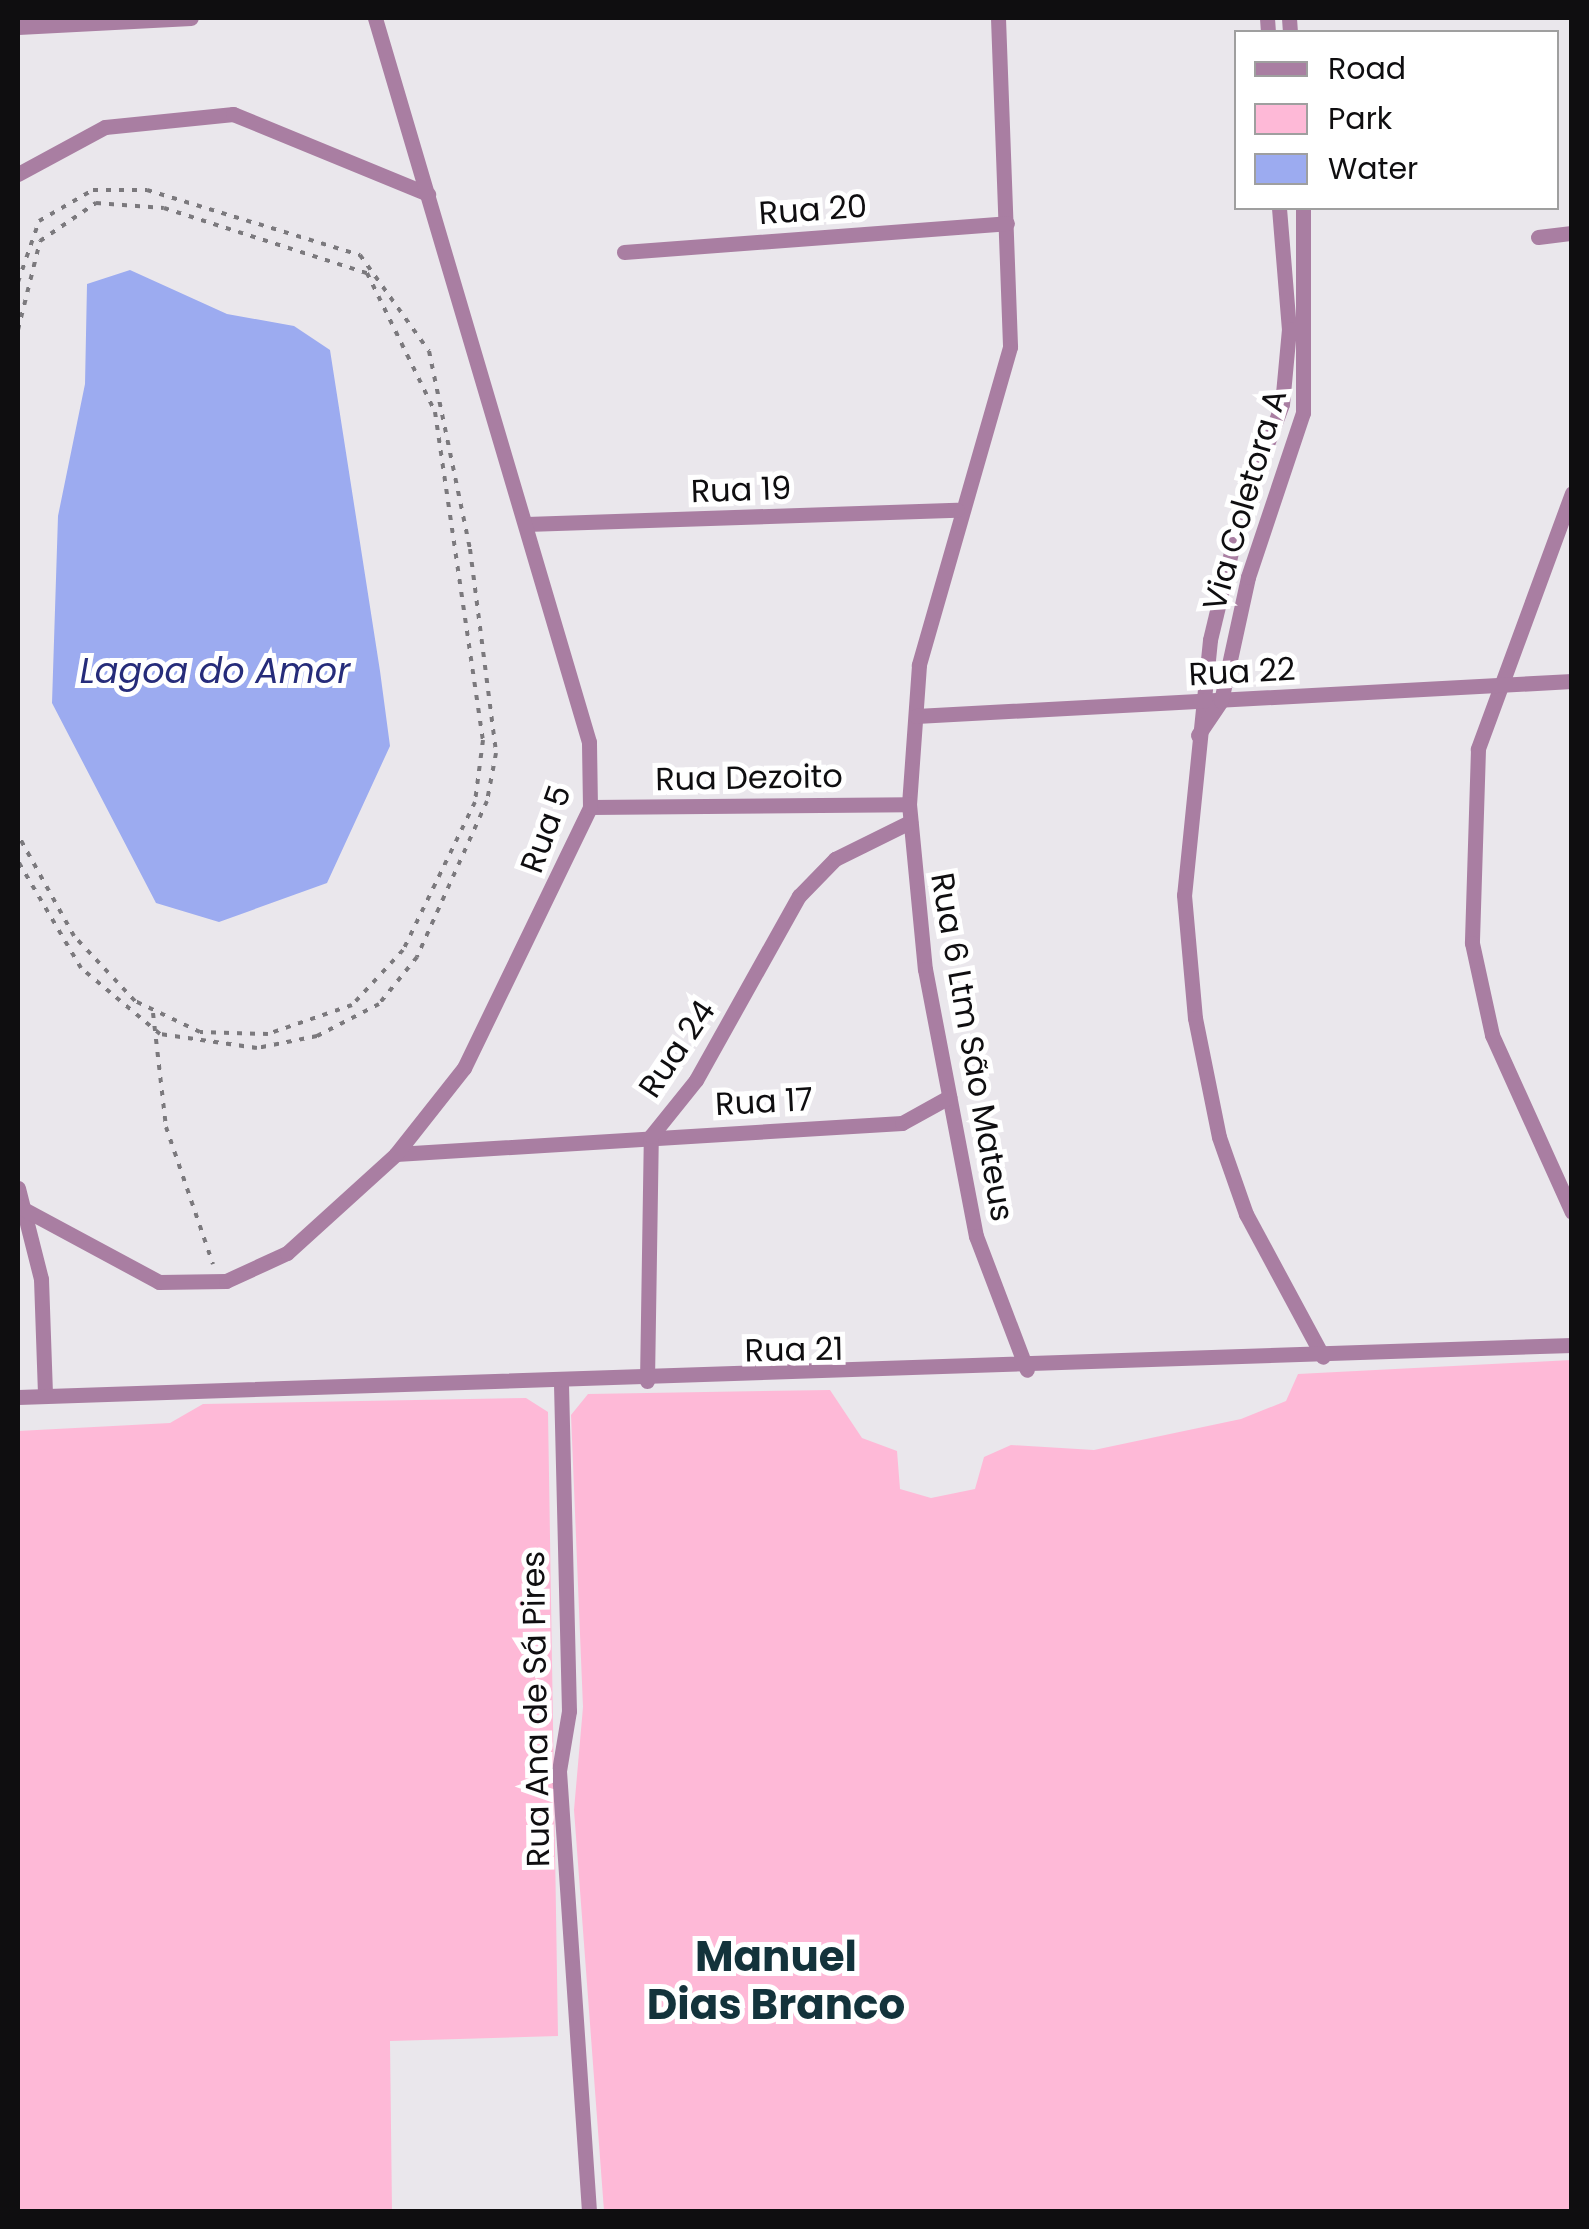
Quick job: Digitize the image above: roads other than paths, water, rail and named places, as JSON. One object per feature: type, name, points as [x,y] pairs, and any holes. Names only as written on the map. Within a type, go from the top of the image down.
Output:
[{"type":"street","points":[[18,27],[191,18]]},
{"type":"street","name":"Rua 5","points":[[23,1208],[133,1275],[218,1282],[287,1252],[396,1154],[480,1040],[590,807],[589,742],[375,18]]},
{"type":"street","name":"Rua 6 Ltm São Mateus","points":[[998,18],[1010,348],[957,510],[916,716],[909,804],[949,1097],[980,1255],[1027,1370]]},
{"type":"street","points":[[18,174],[105,127],[233,114],[428,194]]},
{"type":"street","name":"Via Coletora A","points":[[1279,210],[1288,329],[1280,418],[1239,519],[1200,702],[1184,894],[1206,1090],[1246,1214],[1323,1357]]},
{"type":"street","name":"Via Coletora A","points":[[1195,738],[1221,701],[1248,576],[1307,389],[1303,210]]},
{"type":"street","name":"Rua 20","points":[[624,252],[1007,223]]},
{"type":"street","points":[[1538,237],[1572,233]]},
{"type":"street","points":[[1572,493],[1496,686],[1474,778],[1475,966],[1492,1035],[1572,1212]]},
{"type":"street","name":"Rua 19","points":[[526,524],[957,510]]},
{"type":"street","name":"Rua 22","points":[[916,716],[1572,682]]},
{"type":"street","name":"Rua Dezoito","points":[[590,807],[909,804]]},
{"type":"street","name":"Rua 24","points":[[647,1381],[643,1166],[651,1136],[696,1080],[799,896],[834,859],[910,822]]},
{"type":"street","name":"Rua 17","points":[[396,1154],[902,1123],[949,1097]]},
{"type":"street","points":[[18,1188],[44,1396]]},
{"type":"street","name":"Rua 21","points":[[18,1397],[1027,1370],[1572,1346]]},
{"type":"street","name":"Rua Ana de Sá Pires","points":[[560,1384],[569,1711],[558,1770],[589,2212]]},
{"type":"water","name":"Lagoa do Amor","points":[[130,270],[227,314],[294,326],[330,350],[380,671],[390,746],[327,883],[219,922],[156,903],[52,703],[58,516],[85,384],[87,284]]},
{"type":"district","name":"Manuel Dias Branco","points":[[776,1981]]}]
